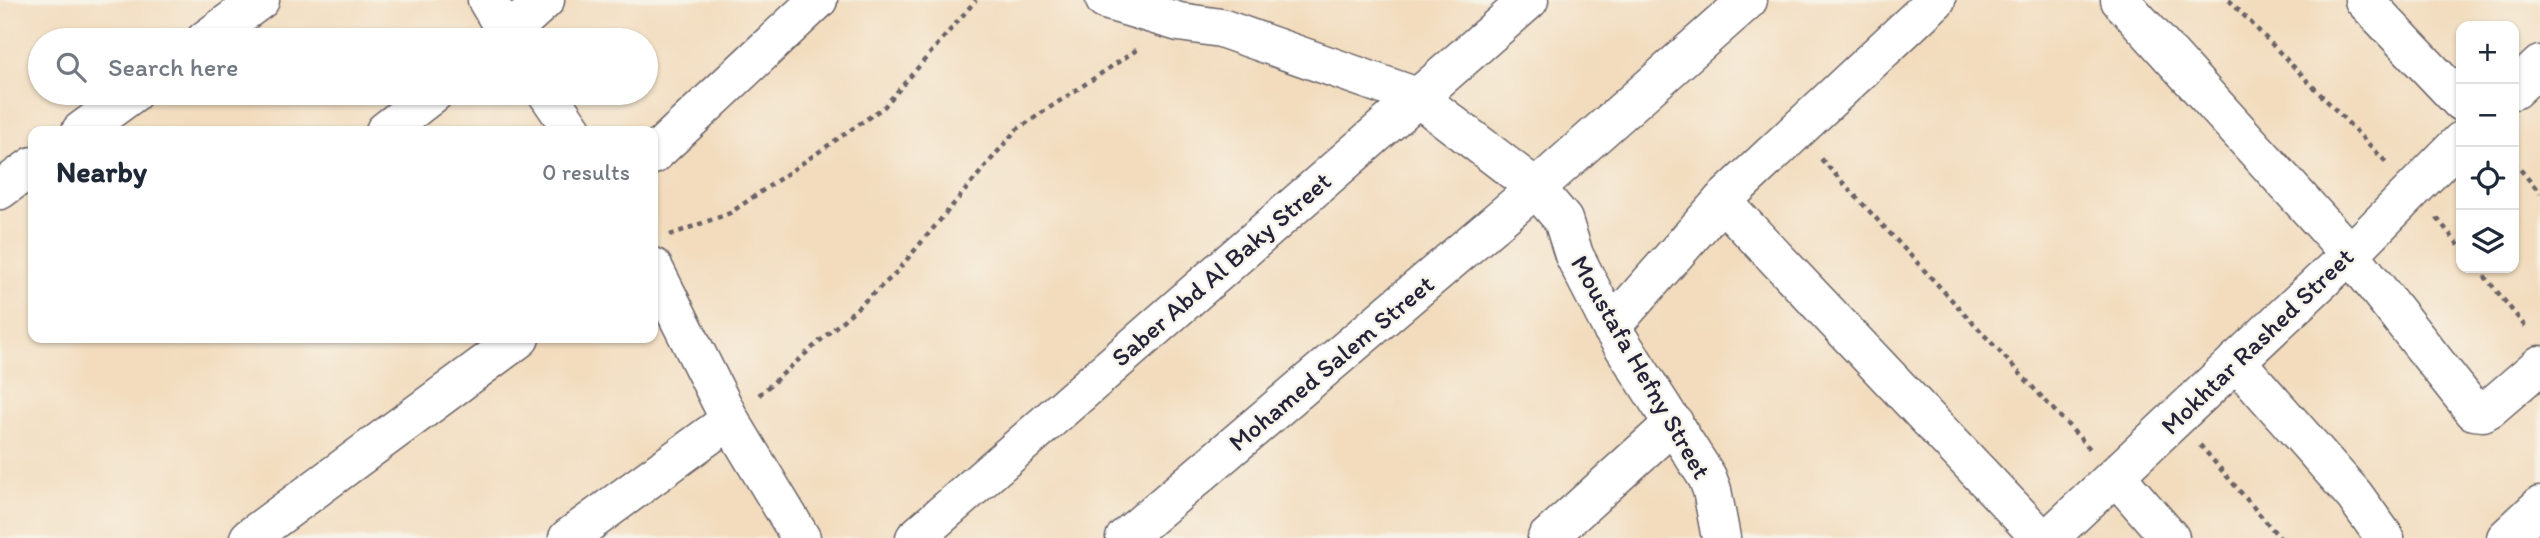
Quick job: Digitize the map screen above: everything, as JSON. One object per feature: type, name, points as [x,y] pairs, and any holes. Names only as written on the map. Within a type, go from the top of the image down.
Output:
[{"type":"street","points":[[222,28],[260,0]]},
{"type":"street","points":[[487,0],[502,28]]},
{"type":"street","points":[[517,28],[545,0]]},
{"type":"street","points":[[658,150],[818,0]]},
{"type":"street","name":"Moustafa Hefny Street","points":[[1105,0],[1179,22],[1221,28],[1417,97],[1536,188],[1563,220],[1574,255],[1611,327],[1707,477],[1721,538]]},
{"type":"street","name":"Saber Abd Al Baky Street","points":[[915,538],[1529,0]]},
{"type":"street","name":"Mohamed Salem Street","points":[[1125,538],[1536,188],[1748,0]]},
{"type":"street","points":[[1611,327],[1722,201],[1936,0]]},
{"type":"street","points":[[2120,0],[2350,254],[2474,411],[2483,412],[2490,408],[2536,350]]},
{"type":"street","points":[[2364,0],[2456,97]]},
{"type":"street","points":[[2519,85],[2540,65]]},
{"type":"street","points":[[88,126],[117,105]]},
{"type":"street","points":[[391,126],[419,105]]},
{"type":"street","points":[[555,105],[570,126]]},
{"type":"street","name":"Mokhtar Rashed Street","points":[[2049,538],[2350,254],[2456,146]]},
{"type":"street","points":[[0,190],[28,170]]},
{"type":"street","points":[[1722,201],[2041,538]]},
{"type":"street","points":[[659,252],[730,420],[801,538]]},
{"type":"street","points":[[249,538],[513,343]]},
{"type":"street","points":[[2236,361],[2354,495],[2385,538]]},
{"type":"street","points":[[568,538],[730,420]]},
{"type":"street","points":[[1546,538],[1674,423]]},
{"type":"street","points":[[2116,476],[2170,538]]},
{"type":"street","points":[[2505,538],[2540,506]]},
{"type":"path","points":[[659,252],[730,213],[884,107],[976,0]]},
{"type":"path","points":[[2229,0],[2304,80],[2413,188]]},
{"type":"path","points":[[730,420],[893,276],[1016,130],[1179,22]]},
{"type":"path","points":[[1796,132],[2116,476]]},
{"type":"path","points":[[2519,168],[2540,193]]},
{"type":"path","points":[[2482,273],[2536,350]]},
{"type":"path","points":[[2177,417],[2280,538]]}]
